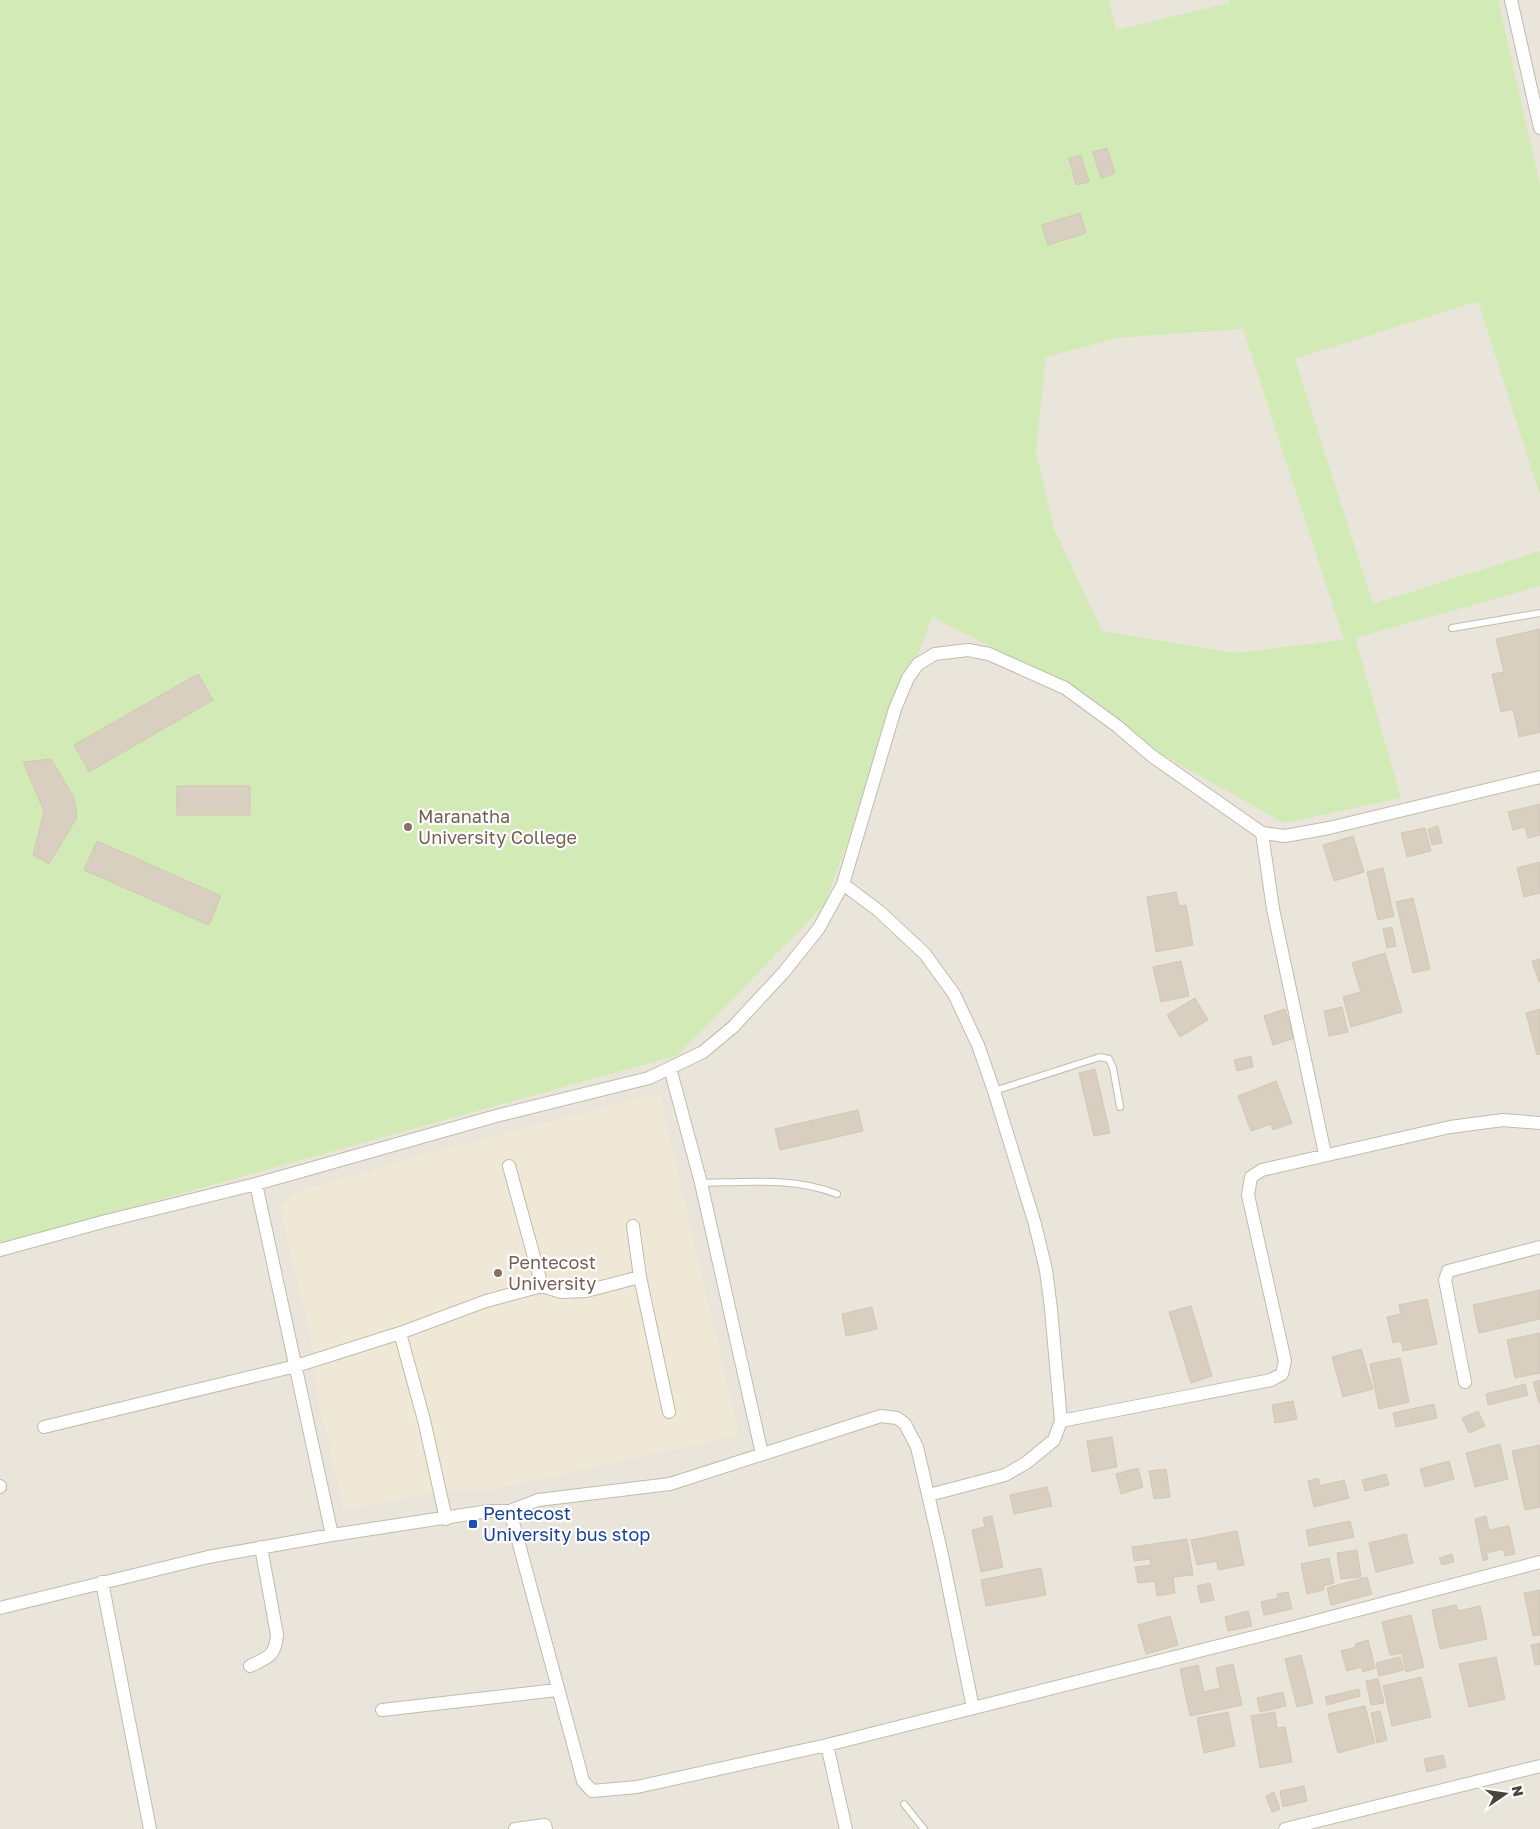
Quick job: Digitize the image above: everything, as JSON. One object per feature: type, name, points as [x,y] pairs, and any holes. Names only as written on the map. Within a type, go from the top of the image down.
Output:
[{"type":"street","points":[[1512,0],[1540,128]]},
{"type":"street","points":[[0,1250],[106,1221],[256,1184],[496,1116],[649,1078],[704,1052],[733,1027],[771,986],[819,928],[843,884],[895,709],[908,678],[918,664],[934,654],[951,650],[968,650],[989,654],[1064,688],[1117,726],[1152,756],[1262,833],[1285,836],[1329,828],[1540,777]]},
{"type":"street","points":[[1262,833],[1273,910],[1325,1154]]},
{"type":"street","points":[[843,884],[879,911],[930,960],[954,994],[978,1045],[994,1091],[1035,1224],[1046,1270],[1061,1421],[1054,1440],[1019,1467],[1005,1475],[982,1483],[928,1495]]},
{"type":"street","points":[[670,1068],[701,1183],[762,1454]]},
{"type":"street","points":[[1061,1421],[1271,1380],[1282,1374],[1284,1361],[1248,1195],[1251,1177],[1262,1170],[1432,1130],[1483,1122],[1511,1120],[1540,1123]]},
{"type":"street","points":[[509,1166],[542,1286]]},
{"type":"street","points":[[256,1184],[332,1535]]},
{"type":"street","points":[[633,1226],[640,1277],[669,1412]]},
{"type":"street","points":[[1465,1382],[1445,1280],[1448,1271],[1540,1247]]},
{"type":"street","points":[[44,1427],[296,1366],[400,1333],[486,1301],[542,1286],[561,1292],[586,1291],[640,1277]]},
{"type":"street","points":[[400,1333],[424,1420],[446,1519]]},
{"type":"street","points":[[0,1608],[208,1557],[261,1547],[489,1511],[510,1511],[538,1500],[670,1484],[881,1416],[896,1418],[905,1424],[911,1433],[928,1495],[973,1708]]},
{"type":"street","points":[[510,1511],[583,1781],[592,1791],[637,1787],[827,1744],[1286,1630],[1540,1562]]},
{"type":"street","points":[[250,1666],[271,1656],[276,1650],[277,1636],[261,1547]]},
{"type":"street","points":[[102,1582],[150,1829]]},
{"type":"street","points":[[382,1710],[557,1690]]},
{"type":"street","points":[[827,1744],[846,1829]]},
{"type":"street","points":[[1284,1829],[1540,1766]]},
{"type":"street","points":[[515,1829],[545,1825],[546,1829]]},
{"type":"lane","points":[[1452,628],[1540,612]]},
{"type":"lane","points":[[994,1091],[1100,1057],[1109,1059],[1113,1068],[1120,1107]]},
{"type":"lane","points":[[701,1183],[800,1182],[816,1185],[837,1194]]},
{"type":"lane","points":[[904,1804],[924,1829]]},
{"type":"shaded area","points":[[0,0],[1540,0],[1540,1829],[0,1829]]},
{"type":"shaded area","name":"Pentecost University","points":[[659,1093],[739,1435],[487,1491],[440,1491],[344,1510],[319,1404],[311,1338],[280,1208],[296,1192],[426,1154]]},
{"type":"green space","points":[[0,0],[1109,0],[1116,30],[1229,3],[1229,0],[1498,0],[1540,185],[1540,496],[1478,301],[1295,359],[1373,604],[1540,551],[1540,586],[1355,638],[1401,798],[1284,823],[1163,755],[1075,688],[932,617],[824,905],[678,1055],[0,1244]],"holes":[[[1243,329],[1344,640],[1235,653],[1102,631],[1054,529],[1036,452],[1046,357],[1116,338]]]},
{"type":"building","points":[[1107,148],[1115,173],[1101,178],[1093,152]]},
{"type":"building","points":[[1081,155],[1089,182],[1076,185],[1069,158]]},
{"type":"building","points":[[1080,213],[1086,233],[1048,245],[1042,225]]},
{"type":"building","points":[[1540,629],[1540,732],[1519,737],[1513,709],[1501,712],[1492,674],[1504,672],[1496,639]]},
{"type":"building","points":[[198,674],[213,700],[89,772],[74,745]]},
{"type":"building","points":[[51,759],[74,797],[77,817],[49,864],[33,855],[44,811],[23,762]]},
{"type":"building","points":[[177,786],[250,786],[250,815],[177,815]]},
{"type":"building","points":[[1540,804],[1540,835],[1528,838],[1525,827],[1513,830],[1508,812]]},
{"type":"building","points":[[1438,826],[1442,843],[1432,845],[1428,829]]},
{"type":"building","points":[[1425,828],[1431,851],[1407,857],[1401,833]]},
{"type":"building","points":[[1353,836],[1364,872],[1334,881],[1323,845]]},
{"type":"building","points":[[97,841],[221,896],[209,925],[84,870]]},
{"type":"building","points":[[1540,862],[1540,893],[1524,897],[1517,868]]},
{"type":"building","points":[[1383,868],[1394,916],[1378,920],[1367,872]]},
{"type":"building","points":[[1176,892],[1179,906],[1186,905],[1193,945],[1156,952],[1147,897]]},
{"type":"building","points":[[1413,898],[1430,969],[1413,973],[1396,902]]},
{"type":"building","points":[[1392,927],[1396,946],[1387,948],[1383,929]]},
{"type":"building","points":[[1385,953],[1402,1012],[1351,1027],[1343,997],[1361,992],[1352,963]]},
{"type":"building","points":[[1540,959],[1540,981],[1539,982],[1532,961]]},
{"type":"building","points":[[1181,961],[1189,996],[1161,1002],[1153,967]]},
{"type":"building","points":[[1195,998],[1208,1020],[1180,1037],[1167,1015]]},
{"type":"building","points":[[1342,1007],[1348,1032],[1329,1036],[1324,1011]]},
{"type":"building","points":[[1285,1009],[1295,1038],[1273,1045],[1264,1016]]},
{"type":"building","points":[[1540,1009],[1540,1054],[1537,1055],[1526,1013]]},
{"type":"building","points":[[1251,1056],[1253,1067],[1237,1071],[1234,1060]]},
{"type":"building","points":[[1095,1069],[1110,1133],[1094,1136],[1079,1073]]},
{"type":"building","points":[[1276,1081],[1292,1123],[1273,1130],[1271,1124],[1251,1131],[1238,1096]]},
{"type":"building","points":[[858,1110],[863,1131],[780,1150],[775,1129]]},
{"type":"building","points":[[1540,1290],[1540,1319],[1479,1333],[1473,1305]]},
{"type":"building","points":[[1427,1299],[1437,1344],[1403,1351],[1401,1341],[1393,1343],[1387,1317],[1401,1314],[1399,1305]]},
{"type":"building","points":[[1191,1306],[1212,1376],[1191,1383],[1169,1312]]},
{"type":"building","points":[[872,1307],[877,1329],[846,1336],[842,1314]]},
{"type":"building","points":[[1540,1333],[1540,1373],[1515,1378],[1507,1340]]},
{"type":"building","points":[[1361,1349],[1373,1389],[1343,1397],[1332,1357]]},
{"type":"building","points":[[1400,1358],[1409,1402],[1379,1409],[1370,1364]]},
{"type":"building","points":[[1540,1380],[1540,1403],[1539,1403],[1533,1382]]},
{"type":"building","points":[[1525,1384],[1528,1395],[1488,1405],[1486,1394]]},
{"type":"building","points":[[1293,1401],[1297,1419],[1275,1423],[1272,1405]]},
{"type":"building","points":[[1434,1404],[1437,1418],[1396,1427],[1393,1413]]},
{"type":"building","points":[[1478,1411],[1485,1426],[1469,1433],[1462,1418]]},
{"type":"building","points":[[1112,1437],[1117,1467],[1092,1472],[1087,1441]]},
{"type":"building","points":[[1500,1444],[1508,1479],[1475,1487],[1466,1453]]},
{"type":"building","points":[[1540,1445],[1540,1507],[1525,1510],[1512,1451]]},
{"type":"building","points":[[1449,1461],[1454,1479],[1425,1487],[1420,1469]]},
{"type":"building","points":[[1138,1468],[1143,1487],[1121,1494],[1116,1474]]},
{"type":"building","points":[[1166,1469],[1170,1497],[1154,1499],[1149,1471]]},
{"type":"building","points":[[1386,1474],[1389,1485],[1365,1491],[1362,1480]]},
{"type":"building","points":[[1318,1478],[1320,1486],[1344,1480],[1349,1498],[1314,1507],[1308,1481]]},
{"type":"building","points":[[1047,1487],[1052,1506],[1014,1514],[1010,1495]]},
{"type":"building","points":[[992,1516],[1003,1567],[981,1572],[972,1530],[985,1527],[983,1518]]},
{"type":"building","points":[[1486,1516],[1489,1530],[1509,1526],[1515,1554],[1505,1556],[1503,1549],[1486,1553],[1488,1559],[1483,1561],[1475,1519]]},
{"type":"building","points":[[1350,1521],[1354,1537],[1309,1546],[1306,1530]]},
{"type":"building","points":[[1237,1531],[1244,1565],[1218,1570],[1217,1561],[1197,1565],[1191,1540]]},
{"type":"building","points":[[1406,1534],[1413,1563],[1376,1572],[1369,1543]]},
{"type":"building","points":[[1187,1539],[1193,1575],[1173,1577],[1175,1593],[1157,1596],[1155,1581],[1138,1583],[1135,1567],[1151,1565],[1150,1559],[1134,1561],[1132,1547]]},
{"type":"building","points":[[1357,1550],[1361,1577],[1341,1579],[1337,1553]]},
{"type":"building","points":[[1452,1554],[1454,1562],[1442,1565],[1439,1558]]},
{"type":"building","points":[[1329,1558],[1334,1583],[1323,1586],[1324,1590],[1307,1594],[1301,1564]]},
{"type":"building","points":[[1041,1568],[1046,1595],[986,1606],[981,1580]]},
{"type":"building","points":[[1367,1577],[1372,1594],[1331,1605],[1327,1588]]},
{"type":"building","points":[[1210,1583],[1214,1600],[1201,1603],[1197,1586]]},
{"type":"building","points":[[1540,1590],[1540,1635],[1533,1636],[1524,1593]]},
{"type":"building","points":[[1288,1592],[1292,1609],[1264,1615],[1261,1602],[1278,1598],[1277,1594]]},
{"type":"building","points":[[1456,1605],[1458,1611],[1480,1606],[1487,1639],[1440,1649],[1432,1610]]},
{"type":"building","points":[[1248,1611],[1252,1626],[1228,1631],[1225,1617]]},
{"type":"building","points":[[1411,1615],[1424,1667],[1406,1672],[1402,1653],[1390,1655],[1382,1622]]},
{"type":"building","points":[[1170,1616],[1178,1645],[1146,1654],[1138,1625]]},
{"type":"building","points":[[1368,1640],[1375,1668],[1363,1672],[1361,1667],[1347,1671],[1341,1651],[1356,1647],[1355,1644]]},
{"type":"building","points":[[1540,1643],[1540,1664],[1535,1665],[1531,1645]]},
{"type":"building","points":[[1301,1655],[1313,1703],[1297,1707],[1285,1659]]},
{"type":"building","points":[[1400,1657],[1404,1670],[1379,1676],[1376,1663]]},
{"type":"building","points":[[1496,1657],[1505,1699],[1469,1707],[1459,1664]]},
{"type":"building","points":[[1233,1664],[1242,1705],[1190,1716],[1180,1669],[1198,1665],[1204,1692],[1220,1688],[1216,1668]]},
{"type":"building","points":[[1421,1677],[1431,1717],[1392,1726],[1383,1686]]},
{"type":"building","points":[[1378,1679],[1384,1703],[1371,1705],[1366,1681]]},
{"type":"building","points":[[1359,1689],[1360,1696],[1327,1705],[1325,1697]]},
{"type":"building","points":[[1283,1692],[1286,1706],[1260,1712],[1257,1698]]},
{"type":"building","points":[[1365,1706],[1375,1743],[1338,1753],[1328,1714]]},
{"type":"building","points":[[1380,1711],[1387,1740],[1377,1743],[1371,1713]]},
{"type":"building","points":[[1228,1712],[1235,1746],[1204,1753],[1197,1718]]},
{"type":"building","points":[[1275,1712],[1277,1728],[1285,1727],[1292,1762],[1260,1768],[1251,1716]]},
{"type":"building","points":[[1443,1755],[1446,1767],[1427,1772],[1424,1759]]},
{"type":"building","points":[[1304,1786],[1307,1801],[1283,1807],[1280,1791]]},
{"type":"building","points":[[1274,1792],[1280,1809],[1272,1812],[1266,1796]]},
{"type":"place","name":"Maranatha University College","points":[[408,827]]},
{"type":"place","name":"Pentecost University","points":[[498,1273]]},
{"type":"place","name":"Pentecost University bus stop","points":[[473,1524]]}]
